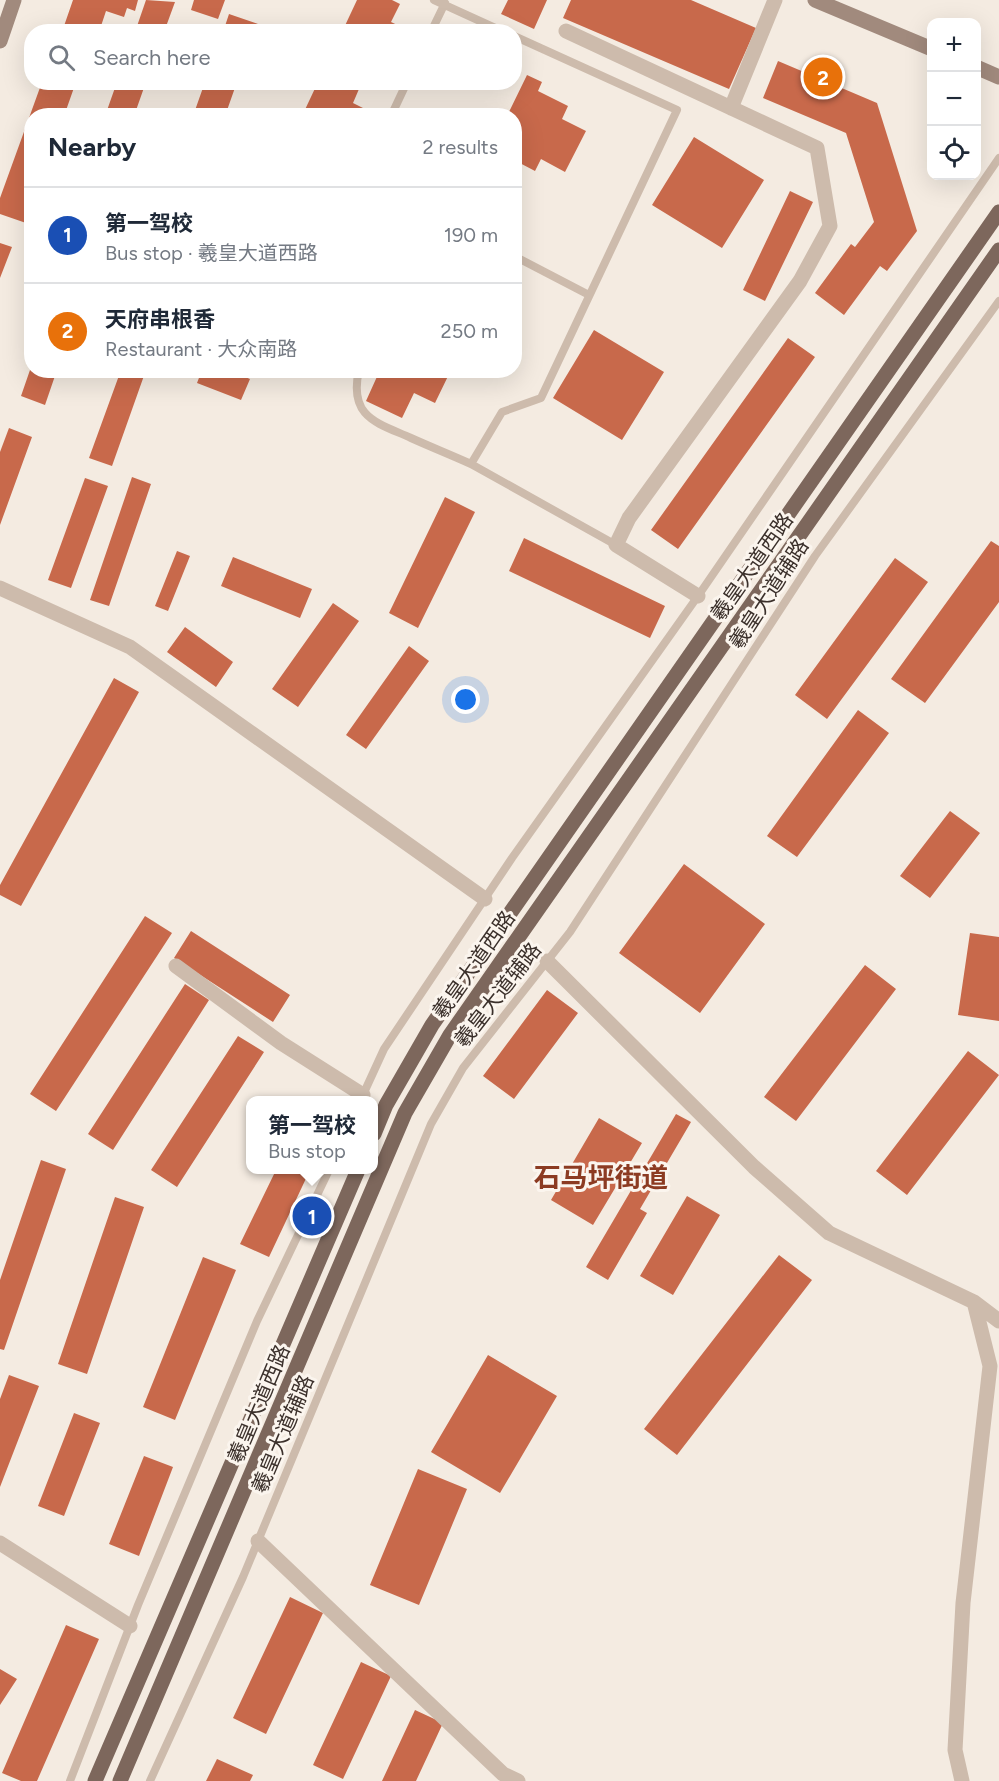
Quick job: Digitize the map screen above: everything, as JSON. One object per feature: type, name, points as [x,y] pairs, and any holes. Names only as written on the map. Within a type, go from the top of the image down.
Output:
[{"type":"main road","points":[[0,41],[14,0]]},
{"type":"main road","points":[[815,0],[927,46]]},
{"type":"main road","points":[[981,69],[999,77]]},
{"type":"main road","name":"羲皇大道西路","points":[[378,1124],[386,1105],[432,1024],[999,212]]},
{"type":"main road","name":"羲皇大道西路","points":[[120,1781],[405,1113],[450,1035],[999,250]]},
{"type":"main road","name":"羲皇大道西路","points":[[95,1781],[356,1174]]},
{"type":"street","points":[[731,108],[775,0]]},
{"type":"street","points":[[566,32],[817,148],[830,226],[800,281],[629,518],[616,545],[698,596]]},
{"type":"street","points":[[0,588],[130,647],[485,899]]},
{"type":"street","points":[[548,961],[754,1167],[829,1233],[974,1302],[999,1321]]},
{"type":"street","points":[[176,966],[359,1096]]},
{"type":"street","points":[[962,1781],[955,1750],[963,1603],[990,1366],[974,1302]]},
{"type":"street","points":[[258,1541],[503,1774],[518,1781]]},
{"type":"street","points":[[0,1543],[130,1626]]},
{"type":"lane","points":[[434,0],[487,24]]},
{"type":"lane","points":[[435,24],[445,4]]},
{"type":"lane","points":[[471,464],[502,412],[540,398],[677,110],[522,40]]},
{"type":"lane","points":[[395,108],[403,90]]},
{"type":"lane","points":[[363,1096],[384,1049],[485,899],[698,596],[999,158]]},
{"type":"lane","points":[[522,260],[589,295]]},
{"type":"lane","name":"羲皇大道辅路","points":[[150,1781],[258,1541],[431,1124],[463,1068],[570,932],[815,556],[999,301]]},
{"type":"lane","points":[[359,378],[360,402],[372,420],[381,426],[471,464],[616,545]]},
{"type":"lane","points":[[70,1781],[130,1626],[257,1321],[327,1174]]},
{"type":"building","points":[[73,0],[138,0],[135,11],[127,8],[124,17],[106,11],[102,24],[65,24]]},
{"type":"building","points":[[146,0],[175,2],[167,24],[138,24]]},
{"type":"building","points":[[194,0],[225,0],[218,19],[191,10]]},
{"type":"building","points":[[357,0],[392,0],[400,4],[391,22],[395,24],[346,24]]},
{"type":"building","points":[[508,0],[547,0],[534,29],[501,14]]},
{"type":"building","points":[[571,0],[691,0],[756,28],[729,89],[563,18]]},
{"type":"building","points":[[229,14],[258,24],[226,24]]},
{"type":"building","points":[[778,61],[877,103],[917,231],[887,271],[880,266],[844,315],[815,293],[851,244],[855,247],[874,222],[846,133],[763,98]]},
{"type":"building","points":[[527,75],[542,82],[538,91],[568,106],[562,119],[586,131],[565,172],[541,159],[535,171],[522,164],[522,108],[511,108],[520,90],[522,90]]},
{"type":"building","points":[[39,90],[73,90],[67,108],[33,108]]},
{"type":"building","points":[[114,90],[143,90],[137,108],[108,108]]},
{"type":"building","points":[[202,90],[234,90],[228,108],[196,108]]},
{"type":"building","points":[[314,90],[359,90],[353,103],[363,108],[306,108]]},
{"type":"building","points":[[24,132],[24,222],[0,214],[0,198]]},
{"type":"building","points":[[694,137],[764,180],[722,248],[652,205]]},
{"type":"building","points":[[790,191],[813,202],[765,301],[743,290]]},
{"type":"building","points":[[0,243],[12,247],[0,278]]},
{"type":"building","points":[[594,330],[664,372],[622,440],[553,398]]},
{"type":"building","points":[[788,338],[815,357],[678,549],[651,530]]},
{"type":"building","points":[[27,378],[54,378],[45,405],[21,396]]},
{"type":"building","points":[[118,378],[143,378],[112,466],[89,458]]},
{"type":"building","points":[[199,378],[250,379],[241,400],[197,383]]},
{"type":"building","points":[[376,378],[447,378],[435,403],[414,393],[402,418],[366,401]]},
{"type":"building","points":[[9,428],[32,437],[0,525],[0,452]]},
{"type":"building","points":[[132,477],[151,484],[109,606],[90,600]]},
{"type":"building","points":[[85,478],[108,486],[71,588],[48,580]]},
{"type":"building","points":[[445,497],[475,512],[418,628],[389,613]]},
{"type":"building","points":[[524,538],[665,606],[650,638],[509,571]]},
{"type":"building","points":[[991,541],[999,546],[999,602],[925,703],[891,679]]},
{"type":"building","points":[[177,551],[190,556],[168,611],[155,606]]},
{"type":"building","points":[[233,557],[312,589],[300,618],[221,586]]},
{"type":"building","points":[[895,558],[928,582],[827,719],[795,695]]},
{"type":"building","points":[[333,603],[359,621],[298,707],[272,689]]},
{"type":"building","points":[[185,627],[233,662],[216,687],[167,652]]},
{"type":"building","points":[[409,646],[429,661],[366,749],[346,735]]},
{"type":"building","points":[[114,678],[139,692],[21,906],[0,895],[0,885]]},
{"type":"building","points":[[858,710],[889,733],[797,857],[767,836]]},
{"type":"building","points":[[950,811],[980,833],[930,898],[900,876]]},
{"type":"building","points":[[684,864],[765,924],[700,1013],[619,953]]},
{"type":"building","points":[[145,916],[172,933],[56,1111],[30,1094]]},
{"type":"building","points":[[191,931],[290,995],[273,1022],[174,958]]},
{"type":"building","points":[[970,933],[999,937],[999,1021],[958,1015]]},
{"type":"building","points":[[865,965],[896,989],[796,1121],[764,1097]]},
{"type":"building","points":[[185,984],[209,1000],[113,1150],[88,1134]]},
{"type":"building","points":[[547,990],[578,1013],[514,1099],[483,1076]]},
{"type":"building","points":[[238,1036],[264,1052],[177,1187],[151,1170]]},
{"type":"building","points":[[968,1051],[999,1075],[907,1195],[876,1171]]},
{"type":"building","points":[[676,1114],[691,1122],[640,1209],[647,1213],[608,1280],[586,1267]]},
{"type":"building","points":[[599,1118],[642,1143],[593,1225],[551,1200]]},
{"type":"building","points":[[41,1160],[66,1169],[4,1350],[0,1349],[0,1280]]},
{"type":"building","points":[[274,1174],[308,1174],[269,1257],[240,1244]]},
{"type":"building","points":[[687,1196],[720,1215],[673,1295],[640,1276]]},
{"type":"building","points":[[115,1197],[144,1207],[87,1374],[58,1364]]},
{"type":"building","points":[[779,1255],[812,1280],[677,1455],[644,1429]]},
{"type":"building","points":[[203,1257],[236,1270],[175,1420],[143,1407]]},
{"type":"building","points":[[488,1355],[557,1396],[500,1493],[431,1452]]},
{"type":"building","points":[[9,1375],[39,1386],[0,1487],[0,1399]]},
{"type":"building","points":[[74,1413],[100,1423],[64,1516],[38,1506]]},
{"type":"building","points":[[144,1456],[173,1467],[139,1556],[109,1544]]},
{"type":"building","points":[[418,1469],[467,1489],[419,1605],[370,1585]]},
{"type":"building","points":[[290,1597],[323,1613],[266,1734],[233,1718]]},
{"type":"building","points":[[66,1625],[99,1639],[37,1781],[21,1781],[2,1773]]},
{"type":"building","points":[[361,1662],[391,1676],[343,1779],[313,1765]]},
{"type":"building","points":[[0,1669],[17,1679],[0,1705]]},
{"type":"building","points":[[415,1710],[443,1723],[416,1781],[382,1781]]},
{"type":"building","points":[[217,1759],[253,1775],[250,1781],[206,1781]]},
{"type":"place","name":"天府串根香","points":[[823,77]]},
{"type":"place","name":"第一驾校","points":[[312,1216]]},
{"type":"district","name":"石马坪街道","points":[[601,1178]]}]
